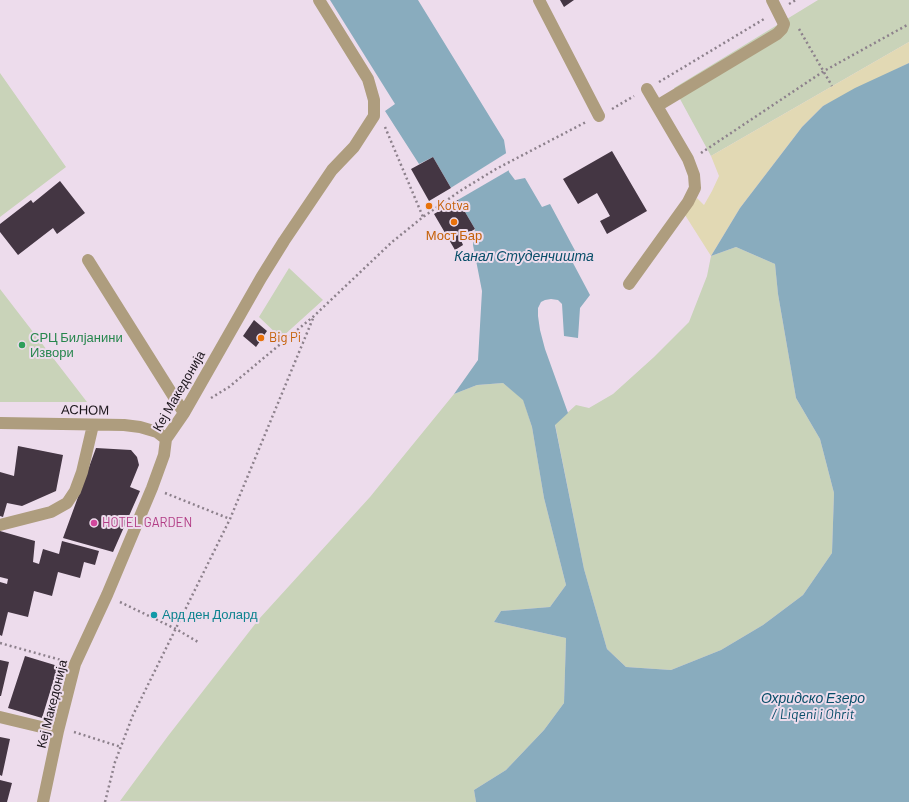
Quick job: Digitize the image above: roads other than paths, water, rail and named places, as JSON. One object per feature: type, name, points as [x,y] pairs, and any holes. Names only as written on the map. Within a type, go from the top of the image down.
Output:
[{"type":"street","name":"Кеј Македонија","points":[[43,802],[75,664],[107,595],[152,488],[164,454],[166,439],[184,413],[261,278],[284,241],[332,170],[354,147],[374,116],[374,100],[368,80],[319,0]]},
{"type":"street","points":[[539,0],[599,116]]},
{"type":"street","points":[[657,106],[782,30],[784,24],[775,5]]},
{"type":"street","points":[[629,284],[688,202],[695,188],[694,175],[688,159],[647,89]]},
{"type":"street","points":[[88,260],[184,413]]},
{"type":"street","name":"АСНОМ","points":[[0,423],[124,425],[140,427],[157,432],[166,439]]},
{"type":"street","points":[[0,526],[51,512],[67,504],[75,491],[82,472],[93,424]]},
{"type":"street","points":[[0,718],[59,729]]},
{"type":"water","name":"Охридско Езеро / Liqeni i Ohrit","points":[[330,0],[418,0],[504,140],[509,172],[515,180],[525,178],[542,207],[550,204],[579,258],[573,263],[590,295],[580,308],[578,338],[564,336],[562,304],[558,300],[551,299],[541,302],[538,308],[538,316],[545,349],[568,413],[555,425],[584,569],[607,649],[626,667],[671,670],[721,650],[763,625],[803,595],[832,553],[834,493],[820,439],[796,398],[778,294],[775,264],[736,247],[711,256],[740,208],[802,127],[823,106],[855,88],[909,63],[909,802],[476,802],[474,790],[506,770],[544,730],[564,703],[566,638],[494,622],[501,611],[550,607],[566,585],[544,498],[532,427],[523,400],[503,383],[477,385],[454,394],[478,360],[482,291],[473,245],[475,229],[433,157],[419,164],[385,111],[395,104]]},
{"type":"place","name":"Kotva","points":[[429,206]]},
{"type":"place","name":"Мост Бар","points":[[454,222]]},
{"type":"place","name":"Big Pi","points":[[261,338]]},
{"type":"place","name":"СРЦ Билјанини Извори","points":[[22,345]]},
{"type":"place","name":"HOTEL GARDEN","points":[[94,523]]},
{"type":"place","name":"Ард ден Долард","points":[[154,615]]},
{"type":"water label","name":"Канал Студенчишта","points":[[524,256]]}]
